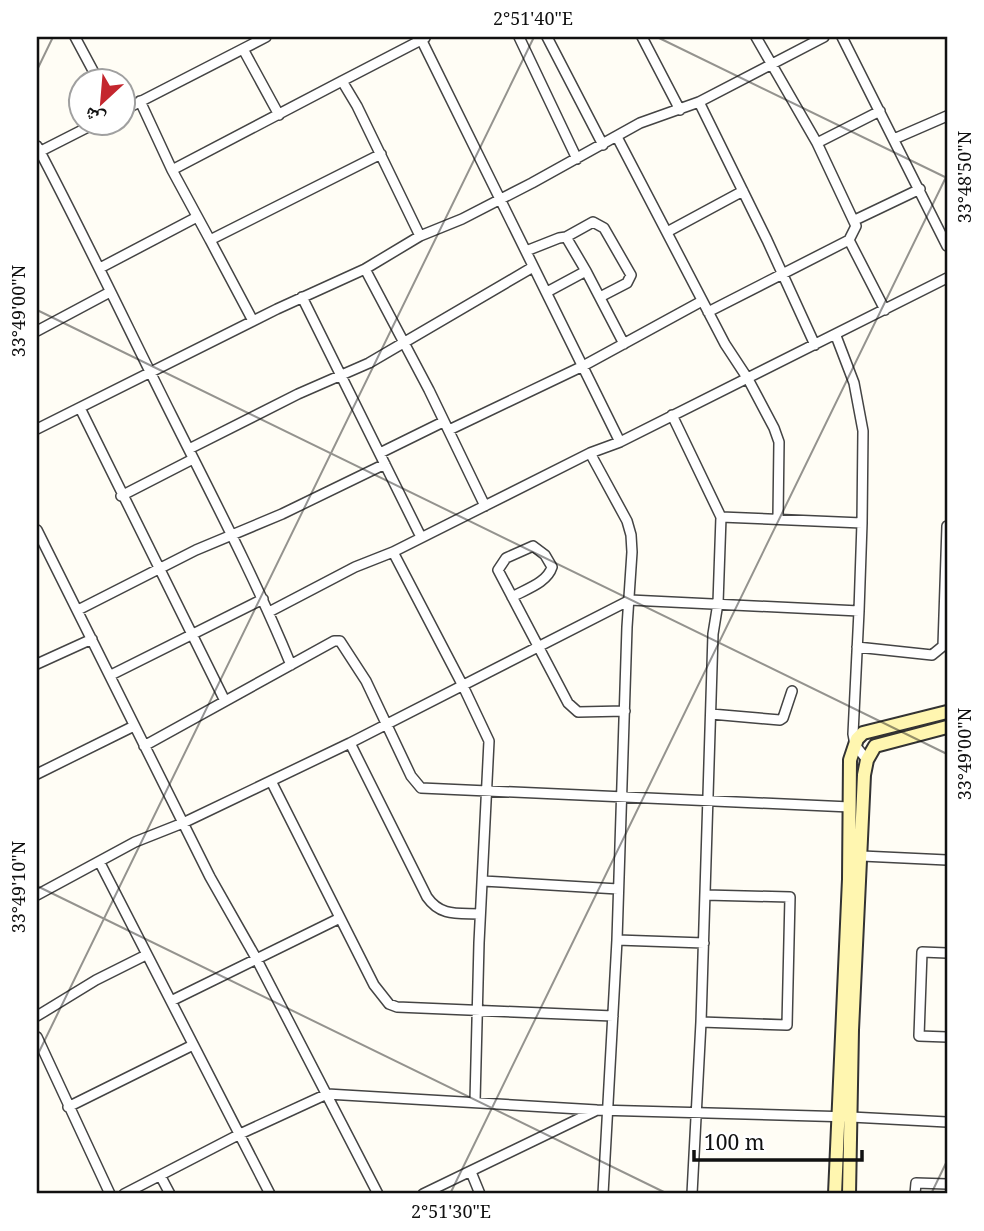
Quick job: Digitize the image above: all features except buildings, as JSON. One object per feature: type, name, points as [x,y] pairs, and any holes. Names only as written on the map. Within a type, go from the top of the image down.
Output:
[{"type":"main road","points":[[835,1194],[849,880],[850,760],[861,735],[871,730],[947,712]]},
{"type":"main road","points":[[849,1194],[852,1030],[862,856],[862,795],[867,760],[875,746],[947,727]]},
{"type":"street","points":[[75,37],[91,66]]},
{"type":"street","points":[[136,103],[266,37]]},
{"type":"street","points":[[519,37],[577,159]]},
{"type":"street","points":[[547,37],[603,145]]},
{"type":"street","points":[[642,37],[680,110]]},
{"type":"street","points":[[708,312],[849,240],[856,226],[817,143],[756,37]]},
{"type":"street","points":[[37,429],[302,297],[365,269],[420,236],[462,219],[640,123],[699,102],[824,37]]},
{"type":"street","points":[[842,37],[947,246]]},
{"type":"street","points":[[172,170],[424,38],[499,199],[620,442]]},
{"type":"street","points":[[243,49],[279,115]]},
{"type":"street","points":[[342,81],[420,236]]},
{"type":"street","points":[[140,101],[172,170],[253,321]]},
{"type":"street","points":[[699,102],[814,345]]},
{"type":"street","points":[[817,143],[880,111]]},
{"type":"street","points":[[894,139],[947,116]]},
{"type":"street","points":[[68,136],[38,150],[152,372],[263,599],[291,665]]},
{"type":"street","points":[[617,137],[702,301],[748,379],[779,442],[778,518]]},
{"type":"street","points":[[210,240],[381,154]]},
{"type":"street","points":[[855,220],[920,189]]},
{"type":"street","points":[[667,232],[743,191]]},
{"type":"street","points":[[100,268],[197,217]]},
{"type":"street","points":[[526,251],[559,237],[566,237],[593,222],[604,228],[631,275],[627,283],[600,297]]},
{"type":"street","points":[[566,237],[624,344]]},
{"type":"street","points":[[849,240],[885,310]]},
{"type":"street","points":[[189,449],[405,344],[533,267]]},
{"type":"street","points":[[365,269],[485,506]]},
{"type":"street","points":[[547,292],[586,271]]},
{"type":"street","points":[[269,612],[355,567],[393,552],[590,453],[620,442],[836,336],[947,278]]},
{"type":"street","points":[[37,331],[110,292]]},
{"type":"street","points":[[302,297],[421,537]]},
{"type":"street","points":[[380,453],[583,366],[702,301]]},
{"type":"street","points":[[836,336],[854,383],[863,431],[858,647],[853,725],[855,745],[867,760]]},
{"type":"street","points":[[80,408],[121,496],[225,701]]},
{"type":"street","points":[[672,415],[721,517],[718,603],[713,634],[704,943],[692,1194]]},
{"type":"street","points":[[590,453],[620,505],[631,535],[617,940],[603,1194]]},
{"type":"street","points":[[121,496],[193,459]]},
{"type":"street","points":[[78,610],[385,464]]},
{"type":"street","points":[[721,517],[862,523]]},
{"type":"street","points":[[858,647],[932,655],[939,652],[943,646],[947,526]]},
{"type":"street","points":[[37,530],[210,877],[256,958],[378,1194]]},
{"type":"street","points":[[512,597],[546,579],[550,574],[552,567],[545,555],[533,546],[506,558],[498,570],[512,597],[573,710],[625,711]]},
{"type":"street","points":[[393,552],[489,741],[480,914],[475,1101]]},
{"type":"street","points":[[111,675],[263,599]]},
{"type":"street","points":[[37,895],[135,842],[183,823],[350,743],[630,600],[859,611]]},
{"type":"street","points":[[37,664],[92,639]]},
{"type":"street","points":[[144,746],[334,641],[340,641],[366,681],[411,776],[421,788],[850,807]]},
{"type":"street","points":[[711,714],[780,720],[792,691]]},
{"type":"street","points":[[37,774],[134,726]]},
{"type":"street","points":[[350,743],[434,907],[441,911],[480,914]]},
{"type":"street","points":[[271,781],[374,985],[389,1004],[397,1007],[477,1012],[613,1016]]},
{"type":"street","points":[[862,856],[947,860]]},
{"type":"street","points":[[100,863],[270,1194]]},
{"type":"street","points":[[483,881],[618,890]]},
{"type":"street","points":[[701,1022],[786,1025],[790,910],[790,897],[705,895]]},
{"type":"street","points":[[172,1001],[340,918]]},
{"type":"street","points":[[617,940],[704,943]]},
{"type":"street","points":[[947,953],[922,952],[919,1036],[947,1037]]},
{"type":"street","points":[[37,1016],[96,980],[146,955]]},
{"type":"street","points":[[37,1037],[110,1194]]},
{"type":"street","points":[[68,1107],[193,1045]]},
{"type":"street","points":[[124,1194],[240,1134],[327,1094],[597,1110],[947,1122]]},
{"type":"street","points":[[423,1194],[597,1110]]},
{"type":"street","points":[[471,1172],[480,1194]]},
{"type":"street","points":[[161,1177],[170,1194]]},
{"type":"street","points":[[915,1194],[916,1184],[947,1184]]}]
